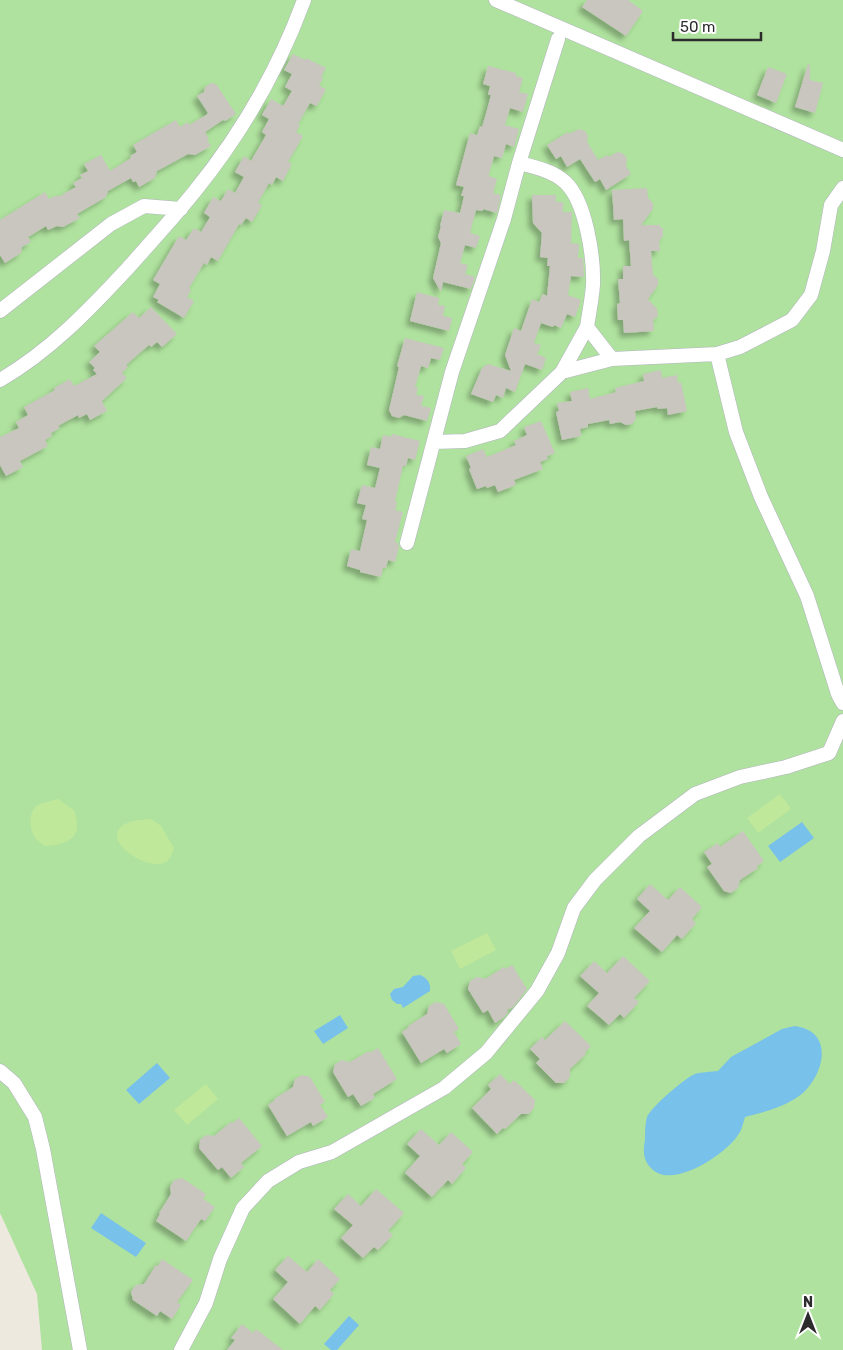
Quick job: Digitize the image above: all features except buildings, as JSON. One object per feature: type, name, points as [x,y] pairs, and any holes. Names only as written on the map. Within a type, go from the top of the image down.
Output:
[{"type":"street","points":[[0,380],[29,362],[70,328],[90,309],[181,209],[218,160],[256,100],[285,45],[304,0]]},
{"type":"street","points":[[496,0],[843,150]]},
{"type":"street","points":[[513,0],[533,17]]},
{"type":"street","points":[[407,543],[452,372],[498,238],[558,39]]},
{"type":"street","points":[[434,442],[465,441],[500,431],[562,372],[587,327],[593,284],[589,238],[579,204],[566,182],[543,169],[520,163]]},
{"type":"street","points":[[562,372],[612,358],[717,354],[740,348],[792,320],[812,295],[823,251],[831,205],[843,188]]},
{"type":"street","points":[[0,311],[110,224],[144,206],[181,209]]},
{"type":"street","points":[[587,327],[612,358]]},
{"type":"street","points":[[717,354],[736,432],[761,496],[808,596],[838,694],[843,703]]},
{"type":"street","points":[[829,753],[843,722]]},
{"type":"street","points":[[181,1350],[206,1302],[220,1259],[243,1208],[268,1182],[299,1162],[332,1152],[444,1088],[486,1053],[537,991],[558,953],[574,908],[595,880],[639,836],[695,794],[740,777],[786,767],[829,753],[843,752]]},
{"type":"street","points":[[0,1071],[14,1083],[35,1117],[43,1149],[50,1197],[80,1350]]},
{"type":"green space","points":[[0,0],[843,0],[843,1350],[42,1350],[37,1294],[0,1213]]},
{"type":"green space","points":[[780,794],[791,809],[758,833],[747,818]]},
{"type":"green space","points":[[58,799],[75,811],[76,832],[70,840],[44,846],[33,834],[30,820],[32,811],[38,805]]},
{"type":"green space","points":[[151,819],[161,826],[174,848],[168,861],[158,864],[148,863],[137,858],[121,845],[117,837],[119,829],[127,823]]},
{"type":"green space","points":[[487,933],[496,950],[460,969],[451,951]]},
{"type":"green space","points":[[206,1084],[218,1099],[187,1125],[174,1110]]},
{"type":"water","points":[[802,822],[814,838],[780,862],[768,846]]},
{"type":"water","points":[[420,975],[428,981],[430,991],[403,1008],[401,1004],[397,1004],[392,1000],[390,994],[394,989],[403,987],[413,976]]},
{"type":"water","points":[[340,1015],[348,1028],[323,1044],[314,1031]]},
{"type":"water","points":[[795,1026],[814,1033],[821,1046],[821,1062],[815,1078],[805,1091],[779,1107],[745,1117],[738,1135],[732,1143],[698,1167],[684,1173],[671,1175],[660,1174],[651,1168],[646,1162],[644,1155],[646,1123],[650,1112],[661,1100],[695,1074],[718,1071],[731,1057],[782,1029]]},
{"type":"water","points":[[157,1063],[170,1078],[139,1104],[126,1090]]},
{"type":"water","points":[[101,1213],[146,1243],[136,1257],[91,1228]]},
{"type":"water","points":[[349,1316],[359,1325],[337,1350],[331,1350],[324,1344]]}]
